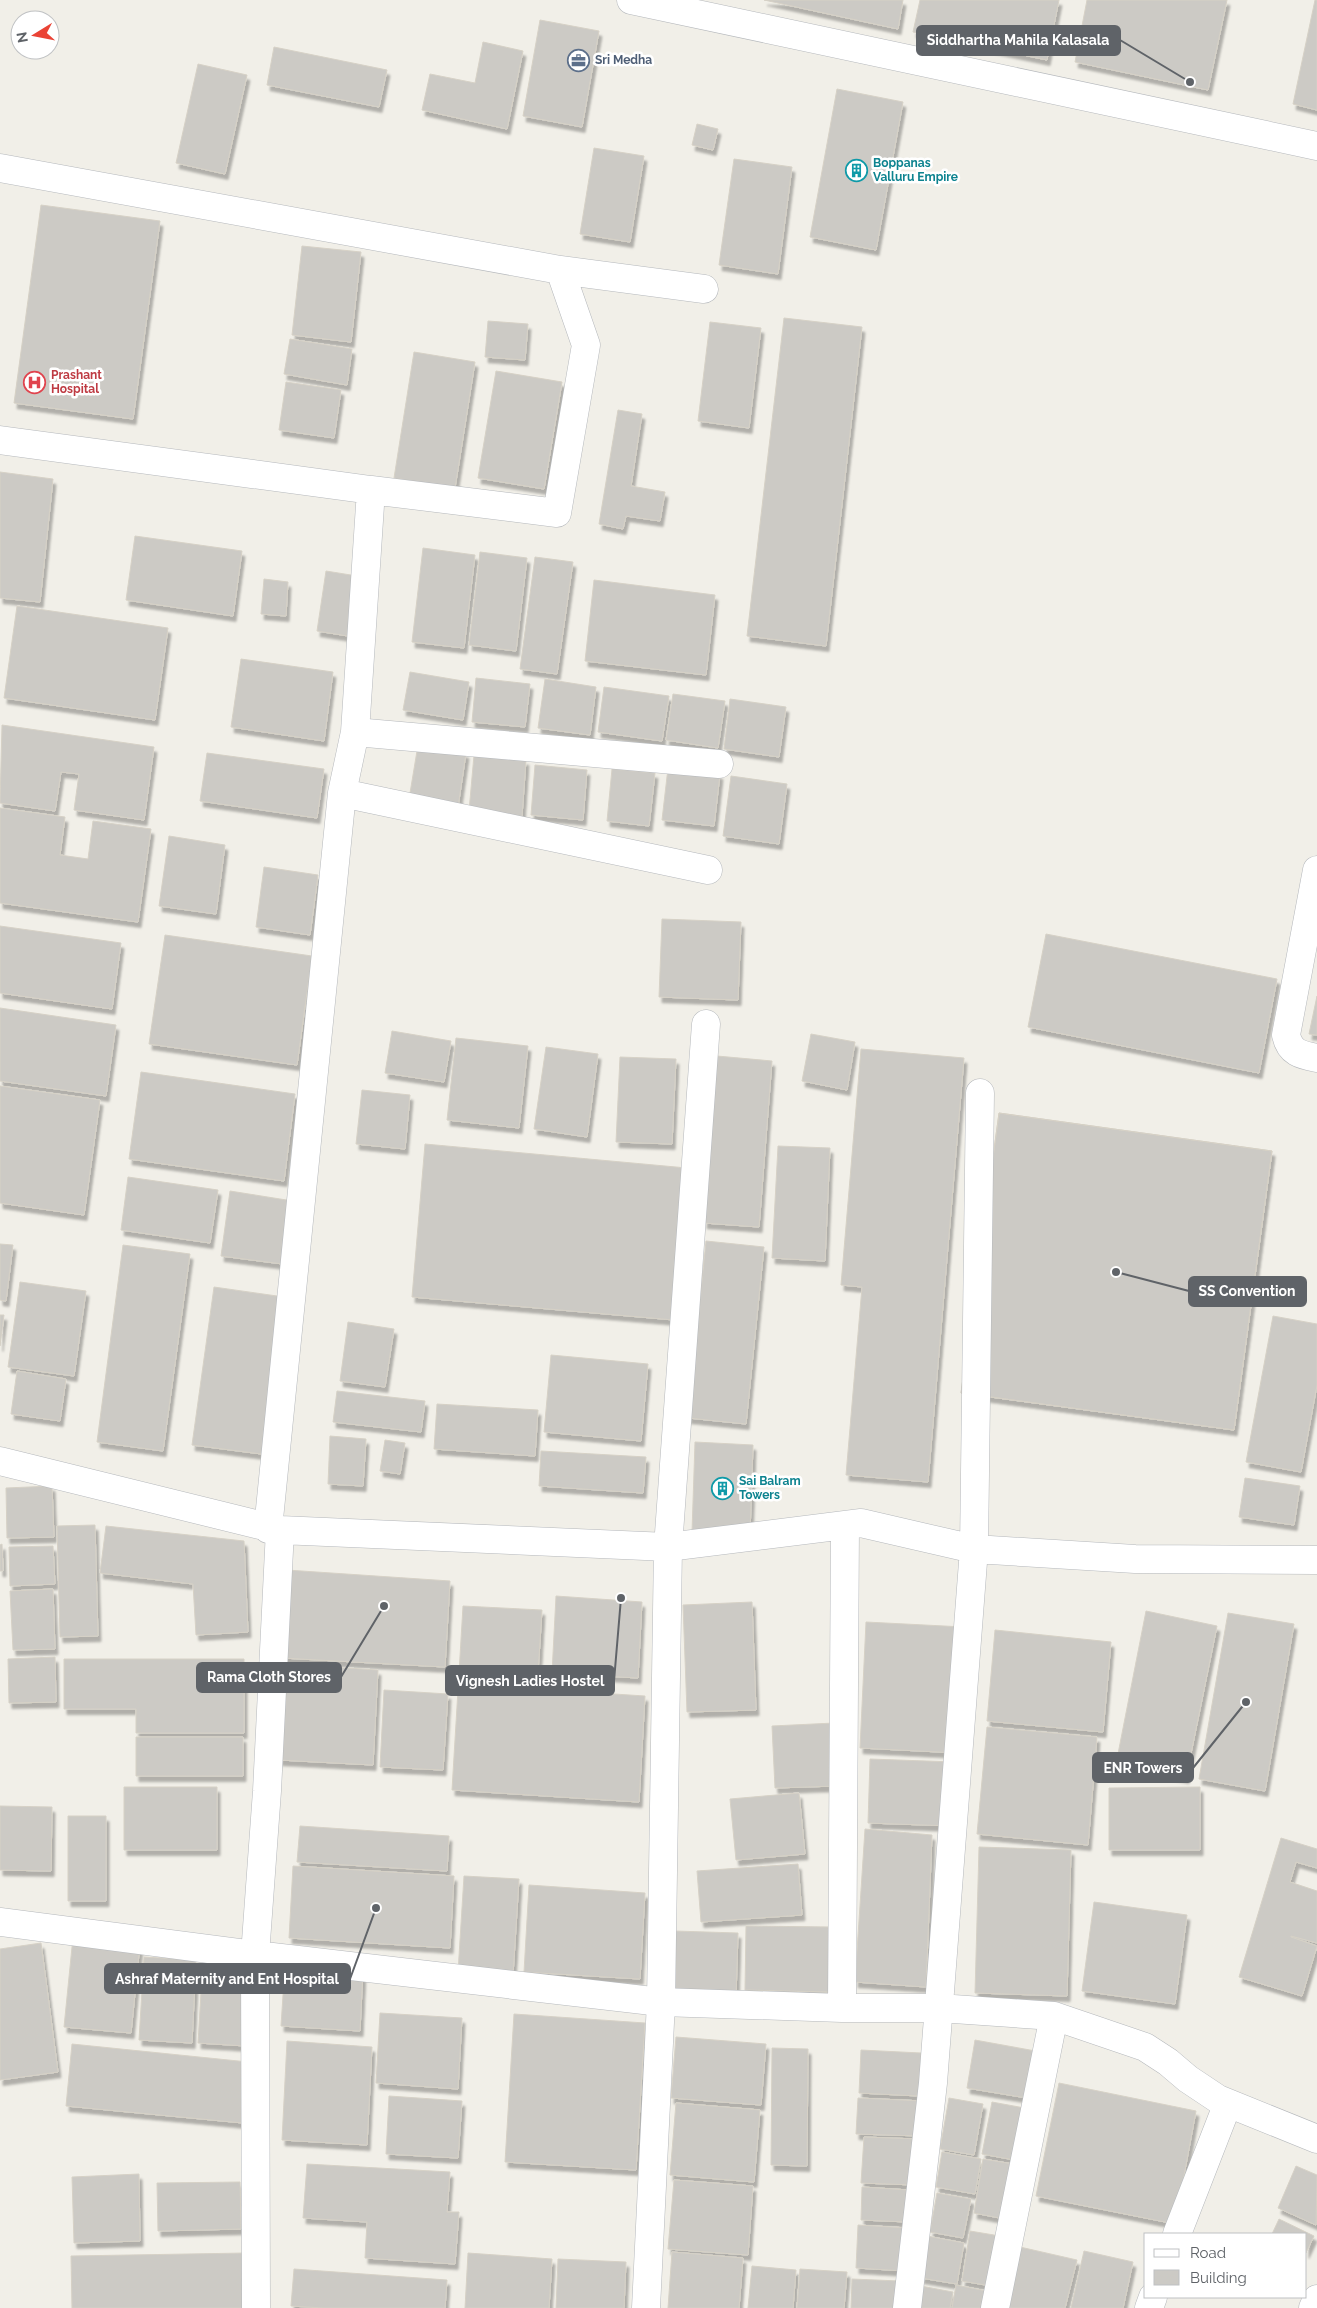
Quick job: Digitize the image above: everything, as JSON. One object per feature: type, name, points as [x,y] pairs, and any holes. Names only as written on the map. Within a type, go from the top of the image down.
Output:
[{"type":"street","points":[[631,0],[1317,146]]},
{"type":"street","points":[[0,168],[560,270],[704,289]]},
{"type":"street","points":[[0,440],[556,513],[586,345],[560,270]]},
{"type":"street","points":[[256,2308],[255,1955],[268,1791],[274,1530],[342,793],[355,732],[371,490]]},
{"type":"street","points":[[355,732],[719,764]]},
{"type":"street","points":[[342,793],[708,870]]},
{"type":"street","points":[[1317,870],[1286,1035],[1291,1049],[1297,1054],[1317,1058]]},
{"type":"street","points":[[646,2308],[661,2002],[668,1547],[706,1024]]},
{"type":"street","points":[[907,2308],[933,2084],[974,1548],[980,1093]]},
{"type":"street","points":[[0,1461],[274,1530],[668,1547],[861,1523],[974,1548],[1136,1559],[1317,1560]]},
{"type":"street","points":[[842,2008],[845,1525]]},
{"type":"street","points":[[0,1922],[255,1955],[661,2002],[842,2008],[939,2008],[1054,2016],[1145,2047],[1168,2062],[1188,2079],[1228,2103],[1317,2139]]},
{"type":"street","points":[[996,2308],[1054,2016]]},
{"type":"street","points":[[1177,2233],[1228,2103]]},
{"type":"street","points":[[1313,2308],[1317,2299]]},
{"type":"building","points":[[764,0],[903,0],[898,29]]},
{"type":"building","points":[[920,0],[1059,0],[1047,60],[913,32]]},
{"type":"building","points":[[1087,0],[1227,0],[1208,90],[1075,62]]},
{"type":"building","points":[[1315,0],[1317,0],[1317,110],[1293,104]]},
{"type":"building","points":[[540,20],[599,31],[582,127],[523,116]]},
{"type":"building","points":[[483,42],[523,51],[507,129],[422,110],[430,74],[475,83]]},
{"type":"building","points":[[274,47],[387,70],[379,107],[267,85]]},
{"type":"building","points":[[198,64],[247,75],[225,174],[176,163]]},
{"type":"building","name":"Boppanas Valluru Empire","points":[[837,89],[903,102],[876,250],[810,237]]},
{"type":"building","points":[[697,124],[718,129],[713,150],[692,145]]},
{"type":"building","points":[[594,148],[644,156],[630,242],[580,234]]},
{"type":"building","points":[[734,159],[792,167],[778,274],[719,265]]},
{"type":"building","points":[[41,205],[160,221],[133,419],[14,403]]},
{"type":"building","points":[[302,246],[361,252],[351,342],[292,335]]},
{"type":"building","points":[[784,318],[862,327],[826,646],[747,636]]},
{"type":"building","points":[[488,321],[528,324],[525,360],[485,357]]},
{"type":"building","points":[[710,322],[761,328],[749,428],[698,421]]},
{"type":"building","points":[[290,339],[352,349],[347,385],[284,374]]},
{"type":"building","points":[[414,352],[475,362],[455,488],[394,478]]},
{"type":"building","points":[[496,371],[562,382],[544,489],[478,478]]},
{"type":"building","points":[[286,382],[341,390],[334,438],[279,430]]},
{"type":"building","points":[[618,410],[642,414],[631,486],[665,492],[660,521],[626,516],[623,529],[599,524]]},
{"type":"building","points":[[0,472],[53,479],[40,602],[0,598]]},
{"type":"building","points":[[135,536],[242,551],[233,616],[126,600]]},
{"type":"building","points":[[423,548],[475,555],[464,648],[412,642]]},
{"type":"building","points":[[480,552],[527,558],[516,651],[469,645]]},
{"type":"building","points":[[535,557],[573,562],[557,674],[520,669]]},
{"type":"building","points":[[326,571],[357,576],[348,636],[317,631]]},
{"type":"building","points":[[264,579],[288,582],[286,616],[261,614]]},
{"type":"building","points":[[594,580],[715,595],[706,675],[585,661]]},
{"type":"building","points":[[17,606],[168,628],[155,720],[4,698]]},
{"type":"building","points":[[241,659],[333,672],[324,741],[231,727]]},
{"type":"building","points":[[410,672],[469,682],[463,720],[403,710]]},
{"type":"building","points":[[476,678],[530,684],[525,727],[472,722]]},
{"type":"building","points":[[545,679],[596,687],[590,735],[538,728]]},
{"type":"building","points":[[604,687],[669,696],[662,741],[598,732]]},
{"type":"building","points":[[673,694],[725,701],[718,748],[666,740]]},
{"type":"building","points":[[730,699],[786,707],[779,757],[724,749]]},
{"type":"building","points":[[2,725],[154,747],[144,820],[74,810],[79,774],[61,772],[55,811],[0,803]]},
{"type":"building","points":[[418,745],[466,753],[458,807],[409,799]]},
{"type":"building","points":[[207,753],[324,769],[317,818],[200,801]]},
{"type":"building","points":[[474,755],[526,760],[522,816],[469,811]]},
{"type":"building","points":[[535,765],[587,770],[583,820],[531,815]]},
{"type":"building","points":[[668,768],[720,774],[714,826],[662,820]]},
{"type":"building","points":[[612,769],[655,773],[649,826],[607,821]]},
{"type":"building","points":[[731,776],[787,784],[779,844],[723,836]]},
{"type":"building","points":[[0,808],[65,817],[60,855],[88,859],[93,821],[151,829],[138,922],[0,903]]},
{"type":"building","points":[[169,836],[225,845],[216,914],[159,906]]},
{"type":"building","points":[[264,867],[318,875],[310,935],[256,927]]},
{"type":"building","points":[[662,919],[741,922],[738,1000],[659,997]]},
{"type":"building","points":[[0,926],[121,943],[112,1009],[0,993]]},
{"type":"building","points":[[1046,934],[1277,979],[1259,1073],[1028,1027]]},
{"type":"building","points":[[165,935],[312,956],[297,1065],[149,1044]]},
{"type":"building","points":[[1317,996],[1317,1035],[1309,1034]]},
{"type":"building","points":[[0,1008],[116,1025],[106,1096],[0,1081]]},
{"type":"building","points":[[392,1031],[451,1041],[444,1082],[385,1073]]},
{"type":"building","points":[[811,1034],[855,1042],[847,1090],[802,1081]]},
{"type":"building","points":[[456,1038],[528,1046],[519,1128],[447,1120]]},
{"type":"building","points":[[546,1047],[598,1054],[587,1137],[534,1129]]},
{"type":"building","points":[[861,1049],[964,1058],[928,1482],[846,1475],[862,1287],[841,1285]]},
{"type":"building","points":[[717,1056],[772,1061],[759,1227],[704,1223]]},
{"type":"building","points":[[620,1057],[676,1059],[672,1144],[616,1142]]},
{"type":"building","points":[[141,1072],[295,1094],[284,1181],[129,1159]]},
{"type":"building","points":[[0,1086],[100,1100],[84,1215],[0,1203]]},
{"type":"building","points":[[362,1090],[410,1095],[405,1149],[356,1144]]},
{"type":"building","points":[[999,1113],[1272,1151],[1234,1430],[961,1393]]},
{"type":"building","points":[[999,1113],[1272,1151],[1234,1430],[961,1393]]},
{"type":"building","points":[[425,1144],[687,1168],[674,1320],[412,1297]]},
{"type":"building","points":[[778,1146],[830,1148],[825,1261],[772,1258]]},
{"type":"building","points":[[128,1177],[218,1190],[210,1243],[121,1230]]},
{"type":"building","points":[[230,1191],[299,1202],[290,1265],[221,1256]]},
{"type":"building","points":[[706,1241],[764,1247],[746,1424],[688,1418]]},
{"type":"building","points":[[0,1244],[13,1245],[6,1301],[0,1300]]},
{"type":"building","points":[[123,1245],[190,1254],[163,1451],[97,1442]]},
{"type":"building","points":[[20,1282],[86,1291],[74,1376],[8,1367]]},
{"type":"building","points":[[214,1287],[291,1298],[269,1455],[192,1445]]},
{"type":"building","points":[[0,1315],[4,1315],[0,1346]]},
{"type":"building","points":[[1273,1316],[1317,1324],[1317,1385],[1301,1472],[1246,1462]]},
{"type":"building","points":[[348,1322],[394,1329],[385,1387],[340,1381]]},
{"type":"building","points":[[551,1355],[648,1364],[641,1441],[544,1432]]},
{"type":"building","points":[[17,1371],[66,1379],[60,1421],[11,1414]]},
{"type":"building","points":[[337,1391],[425,1401],[421,1432],[333,1422]]},
{"type":"building","points":[[437,1404],[538,1410],[535,1456],[434,1449]]},
{"type":"building","points":[[330,1436],[366,1439],[363,1486],[328,1484]]},
{"type":"building","points":[[385,1440],[405,1443],[400,1474],[380,1471]]},
{"type":"building","name":"Sai Balram Towers","points":[[695,1442],[753,1445],[750,1534],[692,1532]]},
{"type":"building","points":[[541,1451],[646,1457],[643,1493],[539,1486]]},
{"type":"building","points":[[1245,1478],[1300,1486],[1294,1525],[1239,1517]]},
{"type":"building","points":[[52,1486],[54,1537],[7,1538],[6,1488]]},
{"type":"building","points":[[95,1525],[98,1636],[60,1637],[57,1526]]},
{"type":"building","points":[[106,1526],[244,1541],[248,1632],[196,1635],[193,1584],[100,1573]]},
{"type":"building","points":[[2,1544],[3,1571],[0,1571],[0,1545]]},
{"type":"building","points":[[53,1546],[55,1584],[10,1586],[9,1547]]},
{"type":"building","points":[[287,1570],[450,1581],[445,1667],[282,1658]]},
{"type":"building","points":[[53,1589],[55,1649],[13,1650],[10,1591]]},
{"type":"building","points":[[556,1596],[642,1602],[638,1678],[552,1673]]},
{"type":"building","points":[[752,1602],[756,1710],[687,1712],[683,1605]]},
{"type":"building","points":[[463,1606],[542,1610],[537,1689],[645,1696],[639,1802],[452,1790]]},
{"type":"building","points":[[1146,1611],[1217,1626],[1186,1778],[1116,1764]]},
{"type":"building","points":[[1228,1613],[1294,1624],[1265,1791],[1199,1779]]},
{"type":"building","points":[[866,1622],[964,1627],[959,1753],[860,1748]]},
{"type":"building","points":[[995,1630],[1111,1642],[1103,1732],[987,1721]]},
{"type":"building","points":[[55,1657],[56,1702],[9,1703],[8,1659]]},
{"type":"building","points":[[64,1659],[244,1659],[244,1733],[136,1733],[136,1709],[64,1709]]},
{"type":"building","points":[[284,1664],[378,1670],[373,1765],[279,1760]]},
{"type":"building","points":[[384,1690],[448,1694],[443,1770],[380,1767]]},
{"type":"building","points":[[834,1723],[836,1786],[775,1788],[772,1726]]},
{"type":"building","points":[[987,1727],[1097,1737],[1088,1845],[977,1834]]},
{"type":"building","points":[[136,1737],[243,1737],[243,1776],[136,1776]]},
{"type":"building","points":[[870,1759],[955,1762],[953,1826],[868,1823]]},
{"type":"building","points":[[124,1787],[217,1787],[217,1850],[124,1850]]},
{"type":"building","points":[[1200,1787],[1200,1850],[1109,1850],[1109,1788]]},
{"type":"building","points":[[799,1793],[805,1854],[736,1860],[730,1799]]},
{"type":"building","points":[[0,1806],[52,1807],[51,1871],[0,1870]]},
{"type":"building","points":[[68,1816],[106,1816],[106,1901],[68,1901]]},
{"type":"building","points":[[300,1826],[449,1836],[447,1871],[297,1862]]},
{"type":"building","points":[[865,1829],[932,1835],[926,1987],[855,1982]]},
{"type":"building","points":[[1281,1838],[1317,1849],[1317,1868],[1296,1862],[1290,1882],[1317,1891],[1317,1943],[1291,1936],[1317,1946],[1302,1996],[1239,1977]]},
{"type":"building","points":[[979,1847],[1071,1850],[1067,1996],[975,1993]]},
{"type":"building","points":[[798,1864],[802,1915],[701,1922],[697,1871]]},
{"type":"building","points":[[293,1866],[454,1876],[450,1948],[289,1938]]},
{"type":"building","points":[[464,1876],[519,1879],[513,1975],[458,1972]]},
{"type":"building","points":[[529,1885],[645,1893],[640,1979],[524,1972]]},
{"type":"building","points":[[1094,1902],[1187,1915],[1175,2004],[1082,1991]]},
{"type":"building","points":[[746,1926],[832,1927],[831,1992],[745,1990]]},
{"type":"building","points":[[675,1931],[738,1933],[736,1997],[673,1995]]},
{"type":"building","points":[[73,1937],[140,1944],[131,2033],[64,2027]]},
{"type":"building","points":[[41,1943],[58,2072],[0,2080],[0,1949]]},
{"type":"building","points":[[144,1957],[196,1960],[192,2043],[139,2040]]},
{"type":"building","points":[[203,1958],[251,1961],[246,2046],[198,2043]]},
{"type":"building","points":[[285,1964],[363,1969],[360,2031],[281,2026]]},
{"type":"building","points":[[380,2013],[462,2018],[458,2089],[376,2083]]},
{"type":"building","points":[[514,2014],[645,2023],[636,2170],[505,2162]]},
{"type":"building","points":[[676,2037],[766,2044],[761,2105],[671,2098]]},
{"type":"building","points":[[975,2040],[1041,2052],[1033,2099],[967,2088]]},
{"type":"building","points":[[287,2041],[372,2047],[367,2145],[282,2140]]},
{"type":"building","points":[[72,2044],[248,2062],[243,2123],[66,2106]]},
{"type":"building","points":[[772,2048],[808,2049],[807,2166],[771,2165]]},
{"type":"building","points":[[861,2050],[921,2053],[919,2096],[859,2093]]},
{"type":"building","points":[[1059,2083],[1196,2111],[1175,2224],[1036,2196]]},
{"type":"building","points":[[389,2096],[462,2101],[458,2158],[386,2154]]},
{"type":"building","points":[[858,2098],[923,2101],[921,2136],[856,2134]]},
{"type":"building","points":[[949,2098],[983,2104],[974,2155],[940,2149]]},
{"type":"building","points":[[992,2102],[1030,2109],[1020,2161],[982,2154]]},
{"type":"building","points":[[676,2103],[760,2110],[754,2182],[670,2175]]},
{"type":"building","points":[[864,2137],[917,2139],[915,2185],[861,2183]]},
{"type":"building","points":[[942,2152],[981,2159],[975,2194],[936,2187]]},
{"type":"building","points":[[983,2159],[1019,2165],[1010,2220],[974,2213]]},
{"type":"building","points":[[307,2164],[450,2172],[447,2212],[459,2212],[455,2264],[365,2258],[367,2222],[303,2218]]},
{"type":"building","points":[[1296,2166],[1317,2175],[1316,2225],[1278,2208]]},
{"type":"building","points":[[139,2174],[140,2241],[74,2243],[72,2177]]},
{"type":"building","points":[[674,2180],[753,2186],[748,2255],[668,2249]]},
{"type":"building","points":[[240,2182],[241,2229],[158,2231],[157,2183]]},
{"type":"building","points":[[862,2187],[909,2190],[908,2222],[861,2220]]},
{"type":"building","points":[[937,2193],[971,2199],[963,2238],[930,2232]]},
{"type":"building","points":[[1279,2219],[1314,2236],[1307,2251],[1307,2233],[1272,2233]]},
{"type":"building","points":[[858,2225],[908,2228],[906,2271],[856,2268]]},
{"type":"building","points":[[970,2231],[1006,2237],[997,2287],[962,2281]]},
{"type":"building","points":[[927,2236],[964,2243],[957,2284],[921,2278]]},
{"type":"building","points":[[1020,2247],[1077,2260],[1065,2308],[1006,2308]]},
{"type":"building","points":[[1084,2251],[1133,2262],[1123,2308],[1071,2308]]},
{"type":"building","points":[[672,2252],[743,2258],[739,2308],[668,2308]]},
{"type":"building","points":[[245,2253],[245,2308],[72,2308],[71,2256]]},
{"type":"building","points":[[468,2253],[552,2259],[549,2308],[465,2308]]},
{"type":"building","points":[[558,2259],[626,2262],[624,2308],[556,2308]]},
{"type":"building","points":[[752,2266],[796,2270],[793,2308],[748,2308]]},
{"type":"building","points":[[294,2269],[447,2280],[445,2308],[324,2308],[291,2306]]},
{"type":"building","points":[[800,2269],[847,2272],[844,2308],[797,2308]]},
{"type":"building","points":[[852,2279],[900,2281],[899,2308],[851,2308]]},
{"type":"building","points":[[956,2285],[992,2292],[990,2308],[952,2308]]},
{"type":"building","points":[[921,2286],[953,2292],[950,2308],[918,2308]]},
{"type":"place","name":"Sri Medha","points":[[579,60]]},
{"type":"place","name":"Siddhartha Mahila Kalasala","points":[[1190,82]]},
{"type":"place","name":"Boppanas Valluru Empire","points":[[857,170]]},
{"type":"place","name":"Prashant Hospital","points":[[35,382]]},
{"type":"place","name":"SS Convention","points":[[1116,1272]]},
{"type":"place","name":"Sai Balram Towers","points":[[723,1488]]},
{"type":"place","name":"Vignesh Ladies Hostel","points":[[621,1598]]},
{"type":"place","name":"Rama Cloth Stores","points":[[384,1606]]},
{"type":"place","name":"ENR Towers","points":[[1246,1702]]},
{"type":"place","name":"Ashraf Maternity and Ent Hospital","points":[[376,1908]]}]
